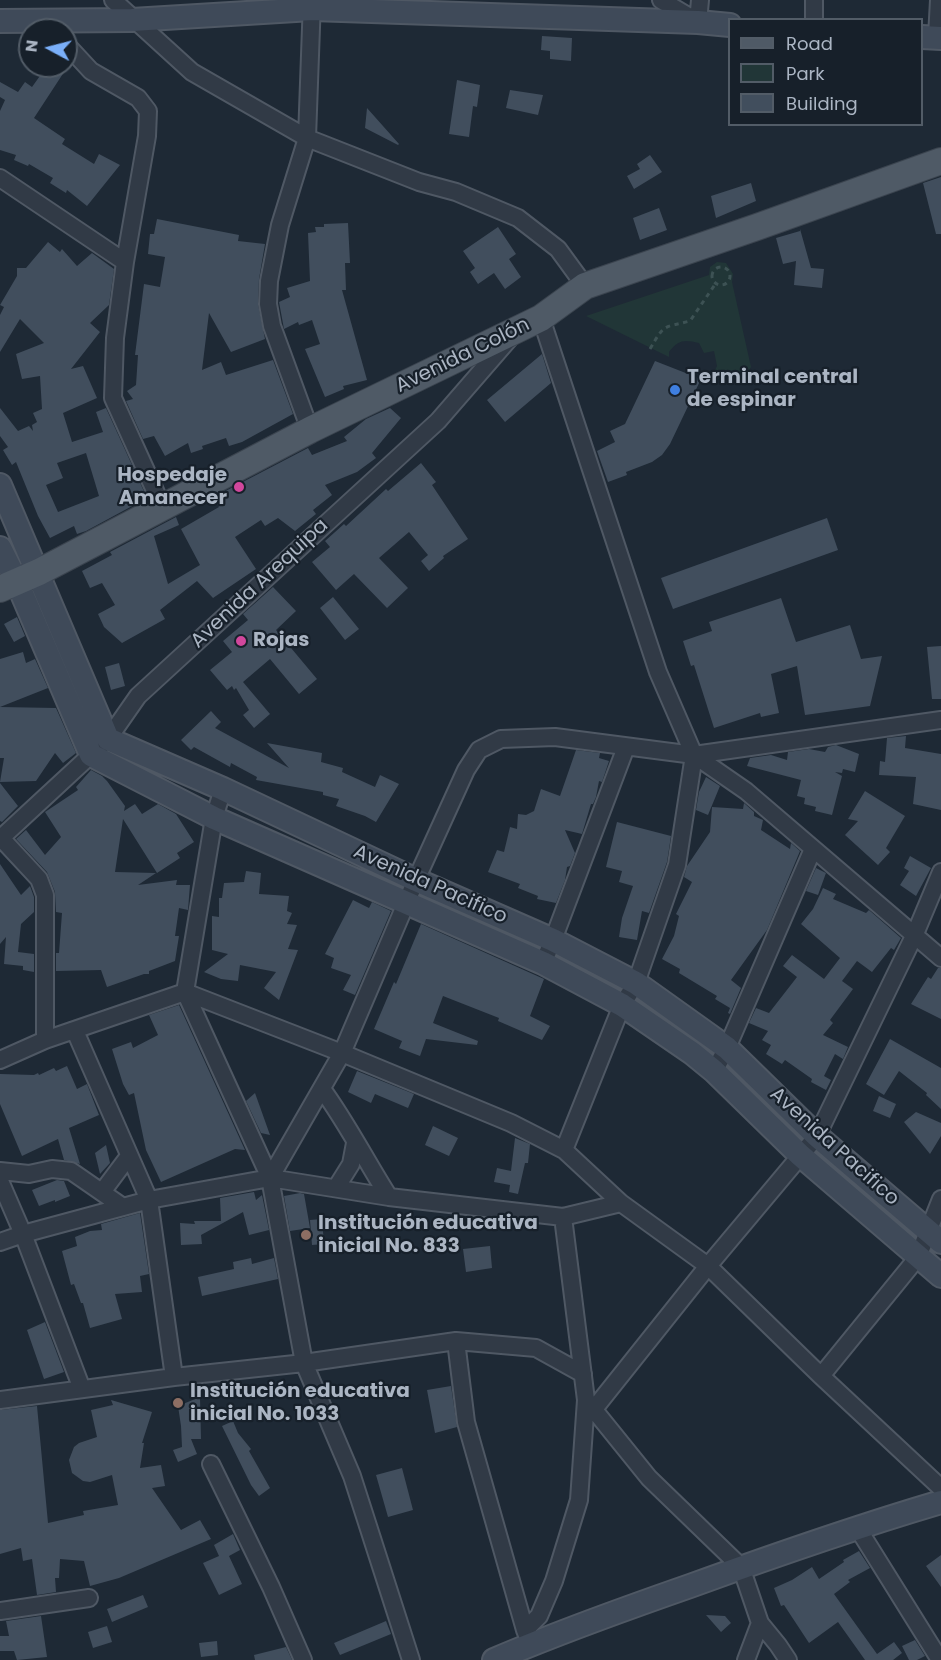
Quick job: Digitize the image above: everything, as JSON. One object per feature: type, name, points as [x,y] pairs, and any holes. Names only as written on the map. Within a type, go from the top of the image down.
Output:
[{"type":"main road","points":[[78,24],[312,4],[699,11],[728,25]]},
{"type":"main road","points":[[0,21],[18,22]]},
{"type":"main road","name":"Avenida Colón","points":[[18,581],[310,430],[530,323],[585,286],[941,161]]},
{"type":"main road","points":[[0,485],[18,581],[91,755]]},
{"type":"main road","points":[[0,548],[108,739]]},
{"type":"main road","name":"Avenida Pacifico","points":[[108,739],[223,789],[416,880],[554,940],[636,983],[727,1048],[817,1136],[934,1236]]},
{"type":"main road","name":"Avenida Pacifico","points":[[91,755],[214,818],[543,963],[622,1005],[692,1053],[714,1071],[800,1155],[941,1276]]},
{"type":"main road","points":[[494,1660],[528,1637],[857,1527],[941,1502]]},
{"type":"street","points":[[113,0],[132,20],[192,72],[307,138],[419,182],[456,192],[518,218],[558,249],[585,286]]},
{"type":"street","points":[[661,0],[699,11]]},
{"type":"street","points":[[814,0],[814,18]]},
{"type":"street","points":[[933,37],[939,0]]},
{"type":"street","points":[[310,430],[272,326],[268,304],[269,281],[280,225],[307,138],[312,4]]},
{"type":"street","points":[[78,57],[91,71],[138,98],[148,111],[147,136],[125,262],[115,338],[113,398],[162,506]]},
{"type":"street","points":[[0,178],[125,262]]},
{"type":"street","points":[[530,323],[658,672],[694,755],[746,791],[941,957]]},
{"type":"street","name":"Avenida Arequipa","points":[[0,838],[108,739],[138,696],[438,421],[530,323]]},
{"type":"street","points":[[270,1178],[342,1053],[406,901],[466,770],[479,750],[501,739],[555,737],[694,755],[941,720]]},
{"type":"street","points":[[543,963],[554,940],[626,747]]},
{"type":"street","points":[[564,1150],[622,1005],[636,983],[677,865],[694,755]]},
{"type":"street","points":[[223,789],[214,818],[185,992],[270,1178],[304,1363],[352,1476],[411,1660]]},
{"type":"street","points":[[0,838],[39,879],[45,895],[45,1041]]},
{"type":"street","points":[[714,1071],[727,1048],[813,849]]},
{"type":"street","points":[[590,1405],[817,1136],[915,934],[941,872]]},
{"type":"street","points":[[0,1060],[45,1041],[185,992],[342,1053],[501,1119],[564,1150],[621,1203],[708,1266],[941,1488]]},
{"type":"street","points":[[75,1030],[149,1200],[174,1377]]},
{"type":"street","points":[[321,1089],[341,1115],[355,1143],[389,1197]]},
{"type":"street","points":[[336,1188],[351,1164],[355,1143]]},
{"type":"street","points":[[102,1192],[129,1155]]},
{"type":"street","points":[[0,1171],[29,1174],[52,1169],[71,1171],[123,1208]]},
{"type":"street","points":[[0,1242],[149,1200],[270,1178],[389,1197],[563,1217],[621,1203]]},
{"type":"street","points":[[0,1181],[82,1389]]},
{"type":"street","points":[[821,1376],[934,1236],[941,1199]]},
{"type":"street","points":[[528,1637],[554,1581],[579,1500],[590,1405],[583,1374],[563,1217]]},
{"type":"street","points":[[456,1341],[466,1422],[528,1637]]},
{"type":"street","points":[[0,1400],[174,1377],[304,1363],[456,1341],[536,1348],[583,1374]]},
{"type":"street","points":[[590,1405],[649,1478],[741,1567],[760,1623],[788,1660]]},
{"type":"street","points":[[211,1464],[271,1587],[303,1660]]},
{"type":"street","points":[[857,1527],[940,1660]]},
{"type":"street","points":[[0,1611],[89,1598]]},
{"type":"street","points":[[746,1660],[760,1623]]},
{"type":"path","points":[[721,267],[726,269],[730,276],[729,281],[724,284],[716,283],[713,278],[714,272],[721,267]]},
{"type":"path","points":[[650,349],[658,333],[667,325],[690,321],[716,283]]},
{"type":"green space","points":[[717,262],[726,263],[733,274],[732,282],[751,367],[742,378],[734,382],[720,382],[715,370],[717,366],[714,351],[704,353],[699,343],[685,341],[678,343],[669,352],[669,357],[586,316],[709,275],[710,267]]},
{"type":"building","points":[[542,36],[572,38],[571,61],[550,59],[550,51],[541,50]]},
{"type":"building","points":[[38,78],[60,78],[34,118],[65,139],[62,144],[94,164],[99,154],[120,165],[87,206],[67,190],[66,193],[50,183],[53,178],[29,164],[28,166],[14,160],[16,155],[0,150],[0,111],[5,100],[0,97],[0,82],[18,92],[25,82],[32,87]]},
{"type":"building","points":[[457,80],[480,85],[477,107],[473,106],[469,137],[449,134]]},
{"type":"building","points":[[510,90],[543,95],[538,115],[506,108]]},
{"type":"building","points":[[367,108],[399,144],[398,145],[365,128]]},
{"type":"building","points":[[650,155],[662,172],[634,189],[627,176],[640,169],[637,164]]},
{"type":"building","points":[[941,177],[941,234],[936,234],[923,183]]},
{"type":"building","points":[[751,183],[756,201],[716,218],[711,196]]},
{"type":"building","points":[[659,208],[667,230],[640,240],[633,218]]},
{"type":"building","points":[[157,219],[239,235],[238,241],[265,244],[259,279],[258,304],[265,339],[231,352],[209,313],[202,370],[221,362],[226,375],[273,360],[293,414],[242,442],[229,446],[226,438],[202,446],[203,449],[191,453],[188,443],[165,456],[154,436],[143,439],[126,401],[133,399],[127,391],[136,385],[138,355],[135,355],[144,284],[160,287],[165,257],[148,254],[150,234],[154,234]]},
{"type":"building","points":[[348,223],[350,263],[345,263],[346,290],[342,290],[367,380],[343,386],[344,389],[325,397],[305,349],[320,344],[312,320],[299,325],[298,322],[284,329],[279,302],[290,297],[287,288],[310,281],[308,233],[316,232],[315,227],[324,227],[324,224]]},
{"type":"building","points":[[498,227],[516,254],[509,259],[521,277],[505,289],[494,273],[478,284],[470,272],[475,268],[463,251]]},
{"type":"building","points":[[800,229],[811,268],[824,269],[822,288],[794,285],[796,261],[783,264],[776,238],[800,231]]},
{"type":"building","points":[[48,242],[60,252],[62,249],[77,266],[92,253],[114,269],[109,305],[90,323],[100,332],[71,369],[83,366],[97,398],[63,413],[72,442],[103,432],[96,412],[106,408],[147,498],[86,531],[77,534],[74,526],[50,538],[38,516],[16,462],[12,465],[3,450],[8,447],[0,436],[0,408],[18,431],[29,426],[33,431],[32,425],[37,422],[33,413],[42,409],[40,376],[22,379],[16,354],[44,343],[20,319],[0,352],[0,315],[4,307],[0,305],[17,276],[17,268],[26,268]],"holes":[[[86,453],[99,496],[58,512],[46,485],[63,478],[57,463]]]},
{"type":"building","points":[[542,354],[551,383],[505,422],[487,400]]},
{"type":"building","points":[[655,361],[701,379],[670,444],[662,455],[652,462],[626,472],[627,475],[608,482],[597,451],[615,442],[610,431],[625,424]]},
{"type":"building","points":[[390,408],[401,418],[372,453],[376,458],[357,472],[325,485],[332,495],[313,510],[316,514],[295,531],[278,518],[265,526],[261,520],[235,537],[256,569],[213,598],[197,581],[160,610],[165,619],[122,643],[104,627],[98,614],[115,605],[102,583],[90,588],[82,571],[112,555],[110,552],[176,517],[179,525],[154,536],[168,584],[200,565],[181,529],[219,507],[214,497],[308,448],[312,455],[347,441],[344,437],[366,419]]},
{"type":"building","points":[[421,463],[436,482],[432,485],[468,539],[443,556],[444,558],[429,571],[421,561],[428,555],[409,532],[379,558],[408,588],[387,608],[354,574],[336,590],[312,562],[330,547],[325,541],[344,524],[346,526],[386,489],[388,491]]},
{"type":"building","points":[[827,518],[838,550],[673,609],[661,578]]},
{"type":"building","points":[[273,587],[296,611],[276,630],[317,679],[299,694],[270,659],[243,682],[270,714],[254,728],[243,715],[249,710],[236,688],[234,690],[232,686],[227,690],[210,670],[232,652],[223,641],[248,620],[243,614]]},
{"type":"building","points":[[333,597],[359,629],[345,640],[320,608]]},
{"type":"building","points":[[781,598],[796,642],[850,625],[861,659],[882,656],[870,706],[805,715],[797,666],[771,674],[779,713],[761,717],[760,713],[714,728],[694,665],[691,666],[683,641],[712,631],[709,622]]},
{"type":"building","points":[[17,617],[25,636],[14,642],[4,624]]},
{"type":"building","points":[[941,646],[941,699],[932,699],[927,647]]},
{"type":"building","points":[[23,652],[26,663],[35,659],[48,688],[0,707],[0,659]]},
{"type":"building","points":[[119,663],[125,686],[111,690],[105,667]]},
{"type":"building","points":[[0,707],[56,708],[76,753],[63,763],[55,753],[36,781],[0,782],[4,758],[0,758]]},
{"type":"building","points":[[211,711],[221,722],[215,728],[289,768],[267,743],[322,753],[321,762],[343,768],[342,772],[375,787],[380,775],[399,784],[376,822],[336,806],[339,799],[323,795],[323,792],[256,780],[257,777],[231,763],[230,767],[194,747],[191,750],[181,740]]},
{"type":"building","points":[[906,736],[905,748],[941,754],[941,810],[913,804],[916,777],[879,775],[880,761],[885,762],[887,738]]},
{"type":"building","points":[[836,745],[859,754],[855,772],[843,769],[842,773],[835,772],[842,776],[832,815],[815,811],[816,807],[804,804],[805,798],[797,796],[801,780],[747,766],[750,758],[771,755],[787,760],[788,752],[809,749],[825,752],[828,747]]},
{"type":"building","points":[[576,750],[600,753],[599,758],[609,761],[602,782],[599,781],[596,797],[591,804],[582,834],[565,830],[575,853],[570,866],[567,867],[565,880],[556,903],[537,899],[538,896],[518,888],[520,884],[488,872],[497,850],[504,852],[510,827],[517,829],[518,814],[526,815],[534,811],[541,789],[560,796]]},
{"type":"building","points":[[91,770],[107,781],[125,806],[124,811],[135,804],[142,814],[158,804],[176,814],[194,842],[177,853],[180,858],[157,873],[123,819],[115,872],[156,873],[138,885],[177,880],[176,885],[190,885],[188,910],[179,908],[175,936],[179,936],[175,961],[149,971],[149,974],[107,987],[101,970],[56,971],[56,953],[59,953],[62,913],[56,912],[55,892],[47,872],[16,839],[26,830],[45,855],[61,837],[45,812],[78,790],[76,787]]},
{"type":"building","points":[[706,777],[720,786],[708,815],[696,810],[699,792]]},
{"type":"building","points":[[0,783],[18,806],[2,822],[0,821]]},
{"type":"building","points":[[865,791],[905,816],[886,848],[890,852],[878,865],[845,835],[858,821],[848,819]]},
{"type":"building","points":[[744,803],[754,812],[754,816],[763,820],[761,830],[790,849],[791,843],[800,851],[767,930],[731,980],[741,988],[730,1014],[728,1013],[730,1008],[715,999],[717,996],[679,973],[680,969],[662,959],[674,936],[679,916],[676,914],[692,882],[684,877],[687,866],[710,832],[712,807],[743,809]]},
{"type":"building","points":[[617,822],[671,836],[667,862],[649,913],[642,911],[637,940],[619,937],[622,918],[633,886],[619,882],[622,871],[606,867]]},
{"type":"building","points":[[910,856],[931,868],[916,896],[900,885],[909,871],[904,868]]},
{"type":"building","points":[[0,864],[21,895],[30,886],[34,897],[34,912],[21,924],[18,952],[34,954],[34,972],[23,970],[23,966],[4,964],[6,937],[0,944]]},
{"type":"building","points":[[816,868],[826,873],[818,895],[806,891]]},
{"type":"building","points":[[246,871],[261,873],[259,894],[289,896],[287,911],[292,913],[287,924],[297,925],[288,949],[298,950],[279,1000],[264,988],[276,972],[240,965],[238,981],[221,979],[204,972],[228,954],[212,950],[212,916],[219,917],[219,898],[222,898],[224,883],[244,882]]},
{"type":"building","points":[[823,888],[836,894],[833,899],[866,913],[869,910],[901,938],[894,950],[891,948],[872,972],[857,961],[842,981],[853,989],[830,1020],[833,1023],[823,1035],[848,1047],[843,1059],[835,1054],[824,1076],[831,1080],[826,1090],[811,1082],[812,1079],[785,1060],[782,1064],[766,1054],[771,1045],[762,1040],[768,1031],[749,1023],[756,1008],[769,1013],[797,977],[783,966],[792,955],[824,979],[840,958],[801,924],[813,909]]},
{"type":"building","points":[[353,900],[369,908],[372,902],[391,911],[355,995],[343,990],[351,975],[331,968],[334,958],[325,954]]},
{"type":"building","points":[[421,924],[544,979],[530,1016],[550,1026],[542,1040],[498,1021],[499,1018],[443,996],[433,1023],[478,1041],[477,1045],[426,1039],[420,1056],[399,1048],[402,1041],[374,1029]]},
{"type":"building","points":[[938,968],[941,968],[941,1019],[911,1004],[928,977],[931,979]]},
{"type":"building","points":[[179,1005],[245,1150],[235,1149],[161,1182],[146,1150],[134,1093],[129,1095],[123,1084],[112,1049],[131,1042],[133,1048],[158,1035],[149,1015]]},
{"type":"building","points":[[890,1039],[941,1068],[941,1109],[926,1095],[927,1093],[899,1071],[884,1095],[866,1084]]},
{"type":"building","points":[[67,1066],[77,1089],[87,1084],[99,1115],[69,1128],[80,1164],[64,1160],[58,1139],[22,1156],[0,1104],[0,1074],[34,1075],[38,1073],[39,1075],[54,1068],[56,1071]]},
{"type":"building","points":[[357,1071],[414,1094],[408,1108],[375,1094],[371,1103],[348,1092]]},
{"type":"building","points":[[255,1093],[270,1135],[261,1133],[246,1101]]},
{"type":"building","points":[[879,1096],[896,1104],[890,1118],[873,1111]]},
{"type":"building","points":[[916,1112],[941,1123],[941,1136],[930,1154],[904,1122]]},
{"type":"building","points":[[433,1126],[458,1138],[449,1156],[425,1145]]},
{"type":"building","points":[[515,1138],[530,1144],[528,1163],[525,1163],[518,1194],[509,1192],[510,1185],[494,1182],[497,1168],[511,1171]]},
{"type":"building","points":[[106,1145],[110,1163],[100,1174],[95,1153]]},
{"type":"building","points":[[57,1180],[64,1181],[70,1196],[39,1206],[32,1190]]},
{"type":"building","points":[[254,1192],[256,1200],[262,1195],[269,1230],[249,1235],[243,1212],[201,1235],[202,1244],[181,1245],[180,1223],[221,1221],[220,1198]]},
{"type":"building","points":[[304,1194],[310,1228],[290,1231],[284,1196]]},
{"type":"building","points":[[140,1213],[149,1274],[140,1276],[142,1292],[115,1294],[122,1319],[90,1328],[83,1303],[81,1303],[74,1284],[71,1285],[62,1251],[77,1246],[75,1237],[90,1231],[102,1230],[101,1224]]},
{"type":"building","points":[[322,1219],[324,1244],[312,1245],[310,1220]]},
{"type":"building","points":[[490,1246],[492,1268],[466,1272],[463,1249]]},
{"type":"building","points":[[251,1258],[252,1264],[274,1258],[278,1279],[202,1296],[198,1277],[234,1269],[233,1262]]},
{"type":"building","points":[[45,1322],[64,1372],[44,1379],[27,1330]]},
{"type":"building","points":[[451,1386],[457,1427],[435,1433],[427,1390]]},
{"type":"building","points":[[200,1397],[201,1439],[191,1439],[197,1454],[178,1462],[173,1450],[182,1447],[178,1406]]},
{"type":"building","points":[[111,1400],[152,1412],[142,1443],[144,1443],[140,1468],[161,1465],[165,1486],[152,1488],[181,1530],[200,1520],[211,1539],[119,1578],[90,1586],[84,1561],[60,1559],[59,1578],[55,1578],[56,1592],[37,1595],[32,1559],[23,1561],[21,1548],[0,1554],[0,1410],[37,1406],[48,1523],[84,1515],[83,1511],[118,1505],[112,1475],[90,1482],[83,1481],[72,1473],[69,1460],[74,1447],[97,1437],[91,1410],[113,1405]]},
{"type":"building","points":[[233,1421],[238,1433],[251,1449],[249,1451],[270,1488],[259,1496],[251,1485],[222,1426]]},
{"type":"building","points":[[402,1468],[413,1510],[388,1517],[376,1475]]},
{"type":"building","points":[[233,1534],[240,1550],[229,1556],[242,1584],[219,1595],[203,1563],[219,1556],[214,1545]]},
{"type":"building","points":[[859,1551],[870,1568],[848,1580],[850,1582],[834,1594],[877,1654],[894,1642],[902,1653],[893,1660],[865,1660],[838,1622],[809,1643],[784,1605],[781,1606],[774,1588],[812,1567],[819,1579],[844,1562],[843,1560]]},
{"type":"building","points":[[941,1555],[941,1587],[926,1566]]},
{"type":"building","points":[[143,1595],[148,1607],[112,1622],[107,1609]]},
{"type":"building","points":[[706,1615],[725,1616],[731,1623],[721,1632]]},
{"type":"building","points":[[41,1616],[47,1657],[17,1660],[14,1651],[0,1651],[0,1636],[9,1636],[6,1621]]},
{"type":"building","points":[[386,1621],[391,1634],[340,1655],[334,1643]]},
{"type":"building","points":[[107,1626],[112,1642],[93,1648],[88,1632]]},
{"type":"building","points":[[915,1640],[925,1656],[917,1660],[909,1660],[902,1646]]},
{"type":"building","points":[[217,1641],[218,1655],[201,1657],[199,1643]]},
{"type":"building","points":[[286,1647],[292,1660],[255,1660],[254,1655]]},
{"type":"place","name":"Terminal central de espinar","points":[[675,390]]},
{"type":"place","name":"Hospedaje Amanecer","points":[[239,487]]},
{"type":"place","name":"Rojas","points":[[241,641]]},
{"type":"place","name":"Institución educativa inicial No. 833","points":[[306,1235]]},
{"type":"place","name":"Institución educativa inicial No. 1033","points":[[178,1403]]}]
